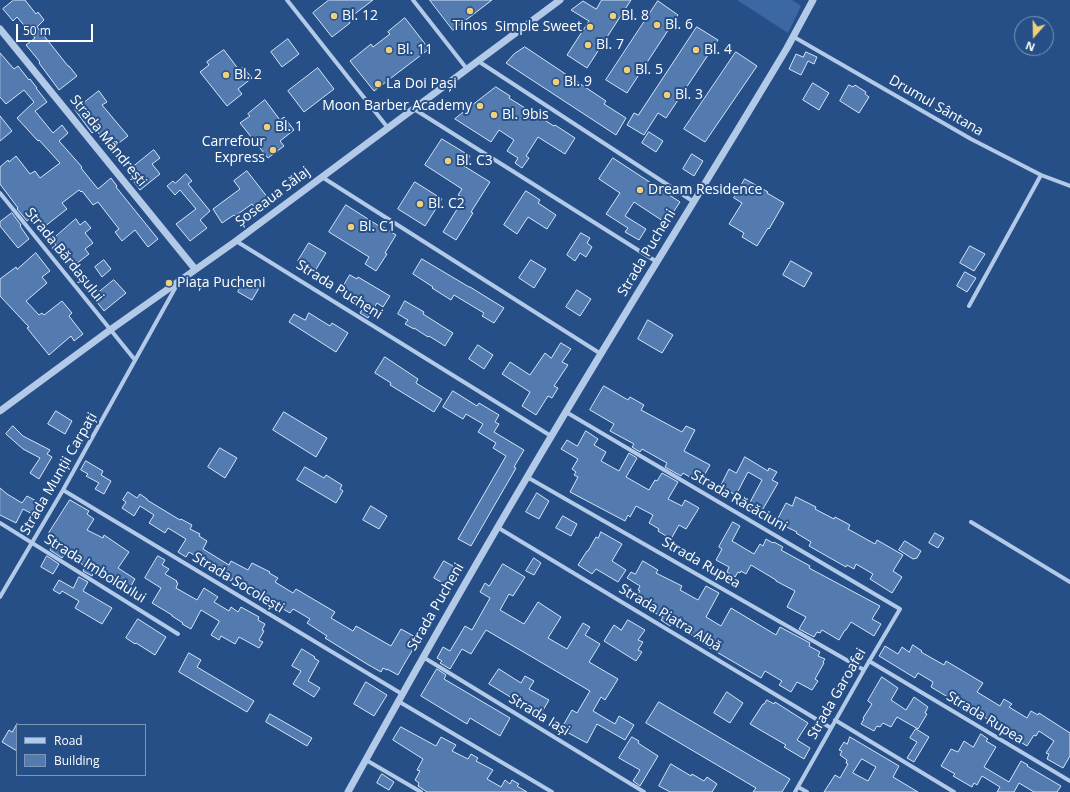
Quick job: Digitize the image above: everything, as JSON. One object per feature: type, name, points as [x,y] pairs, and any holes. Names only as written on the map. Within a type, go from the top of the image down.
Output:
[{"type":"street","points":[[287,0],[388,128]]},
{"type":"street","points":[[412,0],[466,69]]},
{"type":"street","name":"Strada Pucheni","points":[[349,791],[400,697],[497,527],[794,37],[813,0]]},
{"type":"street","name":"Șoseaua Sălaj","points":[[0,411],[110,330],[236,241],[557,1]]},
{"type":"street","name":"Strada Mândrești","points":[[0,29],[195,269]]},
{"type":"street","name":"Drumul Sântana","points":[[794,37],[971,139],[1041,175],[1070,186]]},
{"type":"street","points":[[478,61],[694,202]]},
{"type":"street","points":[[413,109],[657,262]]},
{"type":"street","points":[[969,306],[1041,175]]},
{"type":"street","points":[[322,176],[601,354]]},
{"type":"street","name":"Strada Bărdașului","points":[[0,193],[110,330]]},
{"type":"street","name":"Strada Pucheni","points":[[236,241],[551,436]]},
{"type":"street","name":"Strada Munții Carpați","points":[[0,597],[63,490],[180,281]]},
{"type":"street","points":[[110,330],[135,360]]},
{"type":"street","name":"Strada Răcăciuni","points":[[566,412],[900,608]]},
{"type":"street","name":"Strada Rupea","points":[[527,476],[864,670]]},
{"type":"street","name":"Strada Socolești","points":[[63,490],[552,792]]},
{"type":"street","points":[[971,522],[1070,582]]},
{"type":"street","name":"Strada Imboldului","points":[[0,523],[178,634]]},
{"type":"street","name":"Strada Piatra Albă","points":[[497,527],[831,728]]},
{"type":"street","name":"Strada Garoafei","points":[[795,792],[900,608]]},
{"type":"street","name":"Strada Iași","points":[[423,657],[644,792]]},
{"type":"street","name":"Strada Rupea","points":[[869,661],[1070,781]]},
{"type":"street","points":[[835,720],[954,792]]},
{"type":"street","points":[[366,760],[421,792]]},
{"type":"street","points":[[798,787],[806,792]]},
{"type":"shaded area","points":[[737,0],[792,0],[801,6],[788,33]]},
{"type":"building","points":[[14,0],[25,0],[36,14],[38,12],[44,20],[37,27],[77,76],[59,90],[39,63],[40,62],[26,45],[35,38],[17,17],[13,21],[3,9]]},
{"type":"building","name":"Bl. 12","points":[[329,0],[373,0],[348,19],[350,23],[332,37],[313,13]]},
{"type":"building","points":[[430,0],[492,0],[453,30]]},
{"type":"building","points":[[602,0],[631,0],[587,68],[567,55],[589,21],[571,10],[583,1],[596,9]]},
{"type":"building","points":[[658,1],[678,15],[627,93],[606,80]]},
{"type":"building","name":"Bl. 11","points":[[405,18],[429,49],[374,91],[350,61],[371,44],[373,47],[390,34],[388,32]]},
{"type":"building","points":[[697,27],[718,40],[666,118],[658,113],[644,135],[627,125],[634,113],[638,115]]},
{"type":"building","points":[[288,39],[299,54],[282,67],[271,52]]},
{"type":"building","name":"Bl. 9","points":[[525,47],[606,101],[604,104],[626,118],[616,135],[506,63],[514,54]]},
{"type":"building","name":"Bl. 2","points":[[224,50],[239,70],[243,67],[252,78],[238,89],[242,94],[227,106],[200,72],[209,65],[207,62]]},
{"type":"building","points":[[736,52],[757,66],[705,142],[684,129]]},
{"type":"building","points":[[806,52],[817,57],[814,64],[808,61],[801,75],[789,69],[796,54],[803,57]]},
{"type":"building","points":[[0,53],[14,69],[18,66],[37,88],[47,102],[35,111],[53,133],[62,125],[68,133],[59,141],[82,167],[81,168],[98,189],[111,178],[117,186],[116,187],[158,239],[148,247],[135,230],[122,241],[115,232],[119,229],[98,202],[93,205],[82,191],[81,192],[79,190],[62,203],[67,209],[44,227],[34,215],[27,221],[0,184],[0,167],[8,160],[9,162],[16,156],[30,174],[35,171],[40,178],[60,163],[17,118],[34,102],[24,90],[6,104],[0,97]]},
{"type":"building","points":[[318,68],[334,89],[304,112],[288,91]]},
{"type":"building","points":[[813,83],[829,93],[819,110],[803,100]]},
{"type":"building","points":[[849,85],[853,87],[855,85],[866,92],[865,94],[869,97],[859,113],[840,101]]},
{"type":"building","points":[[496,87],[510,96],[509,98],[575,138],[565,154],[538,137],[526,156],[529,158],[522,168],[515,163],[518,158],[507,151],[514,140],[499,130],[491,142],[455,119]]},
{"type":"building","points":[[99,91],[107,102],[102,105],[128,136],[111,149],[96,130],[92,133],[75,110]]},
{"type":"building","name":"Bl. 1","points":[[265,100],[280,120],[284,117],[294,130],[280,141],[284,146],[268,158],[240,123],[250,116],[248,114]]},
{"type":"building","points":[[0,116],[12,131],[0,141]]},
{"type":"building","points":[[649,132],[663,141],[656,152],[642,143]]},
{"type":"building","points":[[442,139],[470,156],[464,166],[490,182],[471,212],[473,213],[456,240],[443,232],[464,198],[458,195],[462,189],[425,165]]},
{"type":"building","points":[[154,150],[160,158],[152,164],[160,174],[140,190],[128,171]]},
{"type":"building","points":[[692,154],[703,161],[694,176],[683,169]]},
{"type":"building","name":"Dream Residence","points":[[613,158],[680,202],[666,223],[634,202],[625,216],[646,229],[639,240],[625,232],[628,228],[606,214],[620,193],[599,179]]},
{"type":"building","points":[[247,171],[268,198],[255,208],[252,204],[222,223],[213,209],[240,189],[234,181]]},
{"type":"building","points":[[186,174],[192,181],[188,184],[210,211],[200,220],[207,228],[190,241],[176,224],[196,209],[180,190],[175,195],[167,186],[173,181],[175,183]]},
{"type":"building","points":[[745,179],[784,203],[757,246],[742,237],[744,233],[729,224],[742,203],[734,198]]},
{"type":"building","name":"Bl. C2","points":[[415,182],[442,199],[425,226],[398,209]]},
{"type":"building","points":[[526,191],[540,200],[538,203],[556,215],[547,229],[528,217],[517,234],[504,225]]},
{"type":"building","points":[[346,205],[396,235],[385,253],[387,254],[376,271],[365,264],[369,257],[329,232]]},
{"type":"building","points":[[12,213],[29,239],[18,248],[0,226],[0,222]]},
{"type":"building","points":[[76,219],[80,225],[85,221],[91,228],[85,233],[93,243],[85,249],[89,254],[71,268],[60,254],[58,255],[52,248],[56,245],[52,240]]},
{"type":"building","points":[[581,233],[590,238],[587,243],[592,247],[586,257],[580,253],[575,261],[567,255]]},
{"type":"building","points":[[309,243],[326,253],[315,271],[298,261]]},
{"type":"building","points":[[970,246],[985,254],[974,271],[960,263]]},
{"type":"building","points":[[36,253],[50,271],[42,277],[47,283],[26,301],[39,315],[42,313],[44,315],[62,301],[72,313],[69,316],[83,334],[74,341],[71,336],[49,355],[27,328],[29,327],[0,296],[0,279],[16,267],[17,269]]},
{"type":"building","points":[[422,259],[504,308],[494,323],[482,316],[484,313],[454,295],[451,300],[413,274]]},
{"type":"building","points":[[104,260],[111,269],[102,277],[95,267]]},
{"type":"building","points":[[531,260],[546,269],[534,288],[519,278]]},
{"type":"building","points":[[791,261],[812,273],[804,287],[783,275]]},
{"type":"building","points":[[965,272],[976,278],[967,292],[957,286]]},
{"type":"building","points":[[350,275],[357,279],[358,277],[390,296],[383,307],[377,303],[368,318],[360,313],[364,306],[340,292]]},
{"type":"building","points":[[114,280],[126,293],[104,311],[93,297]]},
{"type":"building","points":[[245,280],[259,288],[252,300],[238,292]]},
{"type":"building","points":[[577,290],[591,299],[580,316],[566,307]]},
{"type":"building","points":[[405,301],[424,312],[423,314],[453,333],[445,346],[405,324],[408,320],[398,314]]},
{"type":"building","points":[[309,313],[330,326],[332,323],[348,333],[336,352],[289,322],[294,314],[305,320]]},
{"type":"building","points":[[648,320],[673,335],[662,353],[638,339]]},
{"type":"building","points":[[561,343],[571,349],[562,362],[568,365],[554,386],[558,388],[552,398],[548,396],[536,415],[522,406],[530,392],[502,374],[510,362],[530,375],[545,353],[551,358]]},
{"type":"building","points":[[478,345],[493,355],[484,369],[469,359]]},
{"type":"building","points":[[385,357],[418,379],[416,383],[442,399],[434,412],[390,385],[391,383],[375,373]]},
{"type":"building","points":[[604,386],[628,400],[630,397],[644,405],[641,410],[682,432],[686,426],[695,430],[684,451],[710,465],[700,483],[683,473],[681,476],[665,467],[667,463],[642,449],[640,452],[632,447],[634,444],[610,431],[614,424],[590,410]]},
{"type":"building","points":[[453,391],[477,406],[479,403],[499,415],[495,422],[499,424],[494,432],[524,450],[514,467],[516,468],[471,546],[458,539],[506,456],[493,448],[496,443],[478,432],[483,424],[466,414],[463,419],[443,407]]},
{"type":"building","points":[[56,411],[72,421],[65,434],[48,424]]},
{"type":"building","points":[[284,412],[327,438],[316,457],[273,430]]},
{"type":"building","points":[[13,426],[23,436],[50,450],[47,454],[52,457],[39,479],[30,473],[40,458],[23,449],[6,434]]},
{"type":"building","points":[[586,431],[598,439],[594,445],[606,452],[601,461],[619,471],[629,453],[637,458],[626,477],[649,490],[655,480],[657,481],[662,473],[678,482],[668,499],[682,506],[685,500],[699,508],[686,529],[679,525],[671,539],[649,523],[653,515],[636,506],[630,517],[628,515],[625,521],[570,492],[578,477],[574,475],[576,472],[572,469],[578,459],[561,449],[567,440],[577,446]]},
{"type":"building","points":[[220,448],[237,458],[225,478],[208,467]]},
{"type":"building","points":[[745,457],[768,471],[769,468],[777,472],[772,480],[778,483],[760,514],[748,506],[762,480],[748,472],[736,495],[720,487],[729,469],[736,473]]},
{"type":"building","points":[[86,461],[103,471],[101,475],[111,481],[104,494],[95,489],[99,483],[86,476],[88,474],[81,470]]},
{"type":"building","points":[[305,467],[324,478],[326,475],[342,485],[340,489],[343,491],[336,503],[297,480]]},
{"type":"building","points":[[0,488],[22,503],[27,496],[40,503],[34,515],[23,509],[16,523],[0,515]]},
{"type":"building","points":[[128,492],[137,498],[140,494],[147,500],[180,520],[181,519],[192,525],[190,529],[200,534],[199,536],[207,541],[203,549],[229,565],[231,561],[248,570],[252,563],[270,572],[269,573],[278,578],[275,582],[293,593],[296,589],[335,612],[331,618],[353,631],[356,626],[391,646],[401,629],[419,639],[398,675],[383,668],[381,672],[325,638],[327,636],[307,623],[310,619],[295,610],[293,609],[290,613],[233,578],[231,581],[223,576],[224,574],[189,552],[186,557],[178,552],[186,539],[168,528],[165,533],[149,523],[154,515],[140,506],[134,516],[122,508],[126,502],[123,500]]},
{"type":"building","points":[[537,493],[549,501],[539,519],[526,512]]},
{"type":"building","points":[[796,497],[816,507],[815,509],[834,519],[835,517],[850,525],[848,529],[875,544],[877,540],[903,555],[893,571],[902,577],[892,593],[870,579],[873,574],[856,564],[854,569],[847,565],[846,567],[809,546],[811,542],[796,533],[797,532],[776,522],[786,503],[792,506]]},
{"type":"building","points":[[70,500],[89,511],[87,514],[94,519],[87,530],[103,538],[104,535],[129,552],[118,568],[135,579],[127,593],[94,572],[92,576],[83,571],[85,566],[65,554],[62,558],[50,550],[53,545],[51,543],[55,536],[49,533]]},
{"type":"building","points":[[371,506],[387,516],[379,529],[363,520]]},
{"type":"building","points":[[563,516],[577,524],[571,536],[556,528]]},
{"type":"building","points":[[733,522],[740,526],[732,541],[754,554],[760,544],[763,546],[766,539],[773,543],[774,542],[783,547],[781,550],[810,566],[809,568],[880,606],[872,619],[881,624],[874,636],[851,622],[839,640],[822,630],[820,633],[817,632],[814,637],[799,629],[806,617],[787,607],[795,591],[751,565],[746,574],[741,571],[740,573],[738,572],[735,577],[727,572],[729,567],[716,560],[722,549],[719,547]]},
{"type":"building","points":[[601,532],[622,544],[612,561],[626,570],[618,582],[596,569],[592,574],[578,565],[596,537],[598,538]]},
{"type":"building","points":[[935,533],[944,538],[938,548],[929,543]]},
{"type":"building","points":[[905,541],[921,551],[917,558],[913,559],[899,550]]},
{"type":"building","points":[[47,556],[59,564],[53,574],[41,567]]},
{"type":"building","points":[[158,556],[165,560],[162,565],[169,569],[165,574],[177,581],[176,582],[178,583],[176,588],[197,600],[204,588],[218,597],[214,602],[229,611],[231,607],[238,612],[241,607],[259,617],[258,620],[265,624],[262,630],[264,631],[259,640],[263,642],[259,648],[239,637],[235,644],[221,636],[219,640],[211,635],[219,621],[201,610],[191,629],[152,603],[161,588],[145,578]]},
{"type":"building","points":[[534,558],[541,563],[534,575],[526,571]]},
{"type":"building","points":[[444,561],[458,569],[448,586],[434,578]]},
{"type":"building","points":[[643,561],[658,570],[656,573],[682,586],[680,590],[698,600],[706,586],[719,593],[706,617],[721,626],[731,608],[776,635],[780,627],[810,643],[809,646],[820,652],[818,656],[825,659],[815,679],[818,681],[812,690],[797,682],[791,692],[779,685],[782,681],[765,671],[761,678],[703,644],[704,642],[688,633],[690,631],[673,621],[670,626],[661,620],[663,617],[653,612],[657,605],[637,595],[640,591],[638,590],[640,586],[627,578],[631,572],[635,574]]},
{"type":"building","points":[[503,564],[525,577],[513,596],[509,594],[500,610],[524,624],[538,602],[561,617],[548,638],[567,649],[583,623],[590,627],[585,635],[600,644],[589,662],[618,679],[605,700],[601,697],[593,711],[615,724],[619,716],[634,725],[625,740],[597,724],[587,743],[561,729],[572,710],[577,713],[590,691],[486,630],[471,654],[462,649],[450,669],[440,663],[442,661],[437,658],[443,647],[450,651],[465,626],[472,630],[490,598],[480,592],[485,583],[489,586]]},
{"type":"building","points":[[79,577],[88,582],[83,591],[112,608],[102,624],[75,608],[79,601],[62,591],[60,594],[53,590],[59,580],[73,588]]},
{"type":"building","points":[[138,619],[166,637],[155,655],[126,638]]},
{"type":"building","points":[[628,620],[645,630],[638,640],[643,642],[638,650],[642,652],[636,661],[604,641],[614,625],[621,630]]},
{"type":"building","points":[[913,645],[922,651],[921,652],[944,665],[946,661],[983,683],[977,692],[1000,706],[1004,699],[1012,704],[1009,707],[1027,718],[1031,711],[1038,715],[1039,713],[1070,733],[1070,756],[1063,768],[1047,759],[1049,754],[1046,753],[1054,741],[1039,731],[1036,736],[1034,735],[1027,746],[1006,733],[1007,731],[979,714],[978,716],[966,708],[964,710],[955,704],[956,702],[931,687],[933,682],[918,673],[915,678],[879,656],[885,646],[898,654],[902,647],[909,652]]},
{"type":"building","points":[[302,649],[319,661],[308,681],[320,688],[314,697],[293,684],[301,671],[292,666]]},
{"type":"building","points":[[189,653],[201,660],[197,667],[254,701],[247,712],[179,672]]},
{"type":"building","points":[[437,669],[446,675],[444,679],[510,718],[500,736],[470,718],[467,724],[421,696]]},
{"type":"building","points":[[499,669],[521,683],[525,676],[534,681],[529,689],[549,700],[542,712],[539,710],[537,714],[511,700],[512,698],[489,684]]},
{"type":"building","points":[[882,677],[898,688],[891,700],[906,710],[914,697],[928,707],[925,713],[927,714],[918,729],[897,717],[891,727],[883,723],[880,727],[877,726],[874,731],[861,724],[872,704],[868,701]]},
{"type":"building","points":[[366,682],[387,695],[374,716],[354,704]]},
{"type":"building","points":[[727,692],[743,703],[730,723],[714,713]]},
{"type":"building","points":[[767,700],[774,704],[775,702],[808,723],[797,740],[810,748],[804,759],[784,747],[786,745],[750,724]]},
{"type":"building","points":[[659,702],[790,779],[782,792],[753,792],[756,788],[646,723]]},
{"type":"building","points":[[270,714],[312,738],[307,746],[266,722]]},
{"type":"building","points":[[16,726],[16,750],[2,742],[9,730],[12,732]]},
{"type":"building","points":[[401,727],[436,746],[441,737],[456,745],[452,751],[468,759],[471,754],[478,758],[476,761],[493,770],[487,779],[501,787],[505,780],[510,784],[512,780],[519,784],[517,786],[527,792],[427,792],[418,786],[419,783],[415,780],[420,771],[417,770],[423,759],[393,740]]},
{"type":"building","points":[[916,729],[929,737],[914,762],[907,758],[917,742],[910,738]]},
{"type":"building","points":[[981,734],[988,739],[986,741],[996,747],[984,767],[1009,782],[1021,761],[1061,786],[1057,792],[1034,792],[1019,783],[1014,792],[997,792],[1000,787],[982,776],[977,785],[974,783],[972,787],[953,776],[955,774],[941,766],[951,749],[958,752],[964,741],[973,747]]},
{"type":"building","points":[[632,737],[639,741],[638,743],[658,756],[640,786],[633,781],[640,770],[619,758]]},
{"type":"building","points":[[850,737],[899,766],[893,777],[918,792],[824,792],[835,775],[840,778],[848,764],[846,763],[847,760],[840,755],[842,751],[839,750],[844,742],[847,744]],"holes":[[[862,759],[876,767],[868,781],[853,773]]]},
{"type":"building","points":[[671,764],[691,776],[692,774],[704,781],[707,777],[717,784],[712,792],[670,792],[659,786]]},
{"type":"building","points":[[382,774],[394,782],[389,790],[377,783]]},
{"type":"place","name":"Tinos","points":[[470,11]]},
{"type":"place","name":"Bl. 12","points":[[334,16]]},
{"type":"place","name":"Bl. 8","points":[[613,16]]},
{"type":"place","name":"Bl. 6","points":[[657,25]]},
{"type":"place","name":"Simple Sweet","points":[[590,27]]},
{"type":"place","name":"Bl. 7","points":[[588,45]]},
{"type":"place","name":"Bl. 11","points":[[389,50]]},
{"type":"place","name":"Bl. 4","points":[[696,50]]},
{"type":"place","name":"Bl. 5","points":[[627,70]]},
{"type":"place","name":"Bl. 2","points":[[226,75]]},
{"type":"place","name":"Bl. 9","points":[[556,82]]},
{"type":"place","name":"La Doi Pași","points":[[378,84]]},
{"type":"place","name":"Bl. 3","points":[[667,95]]},
{"type":"place","name":"Moon Barber Academy","points":[[480,106]]},
{"type":"place","name":"Bl. 9bis","points":[[494,115]]},
{"type":"place","name":"Bl. 1","points":[[267,127]]},
{"type":"place","name":"Carrefour Express","points":[[273,150]]},
{"type":"place","name":"Bl. C3","points":[[448,161]]},
{"type":"place","name":"Dream Residence","points":[[640,190]]},
{"type":"place","name":"Bl. C2","points":[[420,204]]},
{"type":"place","name":"Bl. C1","points":[[351,227]]},
{"type":"place","name":"Piața Pucheni","points":[[169,283]]}]
